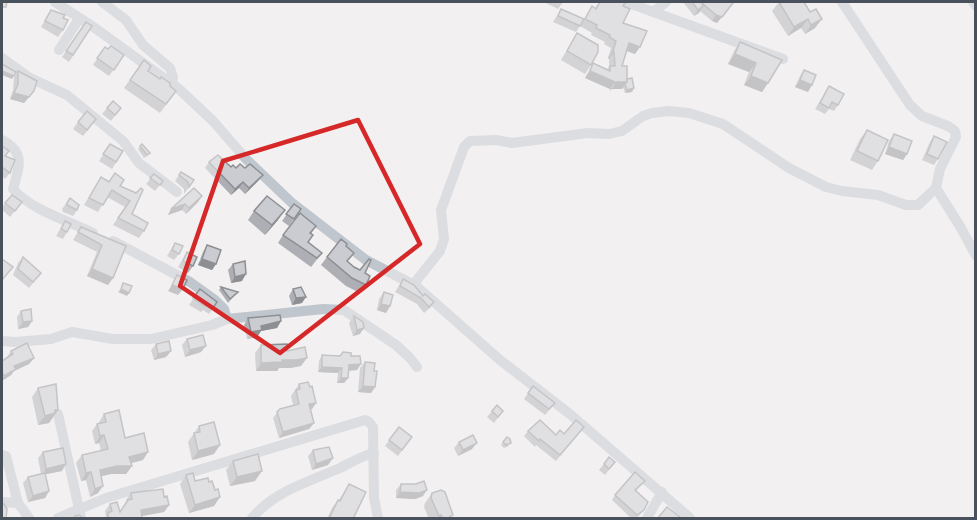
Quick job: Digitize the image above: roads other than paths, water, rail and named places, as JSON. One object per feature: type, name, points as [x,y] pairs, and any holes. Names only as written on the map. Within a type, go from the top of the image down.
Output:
[{"type":"street","points":[[55,2],[95,28],[171,84],[213,121],[246,159],[292,203],[366,260],[413,285],[501,360],[571,415],[662,492],[690,519]]},
{"type":"street","points":[[102,2],[126,20],[143,45],[170,68],[173,78],[171,84]]},
{"type":"street","points":[[626,2],[783,59]]},
{"type":"street","points":[[653,12],[666,2]]},
{"type":"street","points":[[413,285],[440,252],[444,239],[441,210],[464,147],[470,141],[496,140],[512,143],[580,134],[609,134],[622,131],[643,116],[669,111],[689,113],[723,124],[789,168],[826,187],[878,195],[906,205],[918,205],[936,188],[940,169],[956,137],[955,131],[922,116],[910,105],[843,2]]},
{"type":"street","points":[[973,2],[975,6]]},
{"type":"street","points":[[59,50],[79,19]]},
{"type":"street","points":[[2,58],[30,78],[67,95],[123,141],[139,163],[177,192]]},
{"type":"street","points":[[2,140],[15,151],[19,159],[20,167],[13,189],[20,196],[36,206],[107,240],[116,242],[190,282],[215,300],[224,309],[227,319]]},
{"type":"street","points":[[936,188],[975,256]]},
{"type":"street","points":[[2,341],[51,339],[72,332],[113,339],[151,339],[212,325],[227,319],[323,309],[344,310],[396,345],[417,367]]},
{"type":"street","points":[[58,414],[80,513]]},
{"type":"street","points":[[58,519],[80,513],[106,498],[365,420],[373,428],[374,498],[378,519]]},
{"type":"street","points":[[252,519],[261,507],[301,483],[343,466],[359,456],[374,453]]},
{"type":"street","points":[[2,454],[6,456],[18,503],[29,519]]},
{"type":"street","points":[[647,519],[662,492]]},
{"type":"street","points":[[2,502],[18,503]]}]
